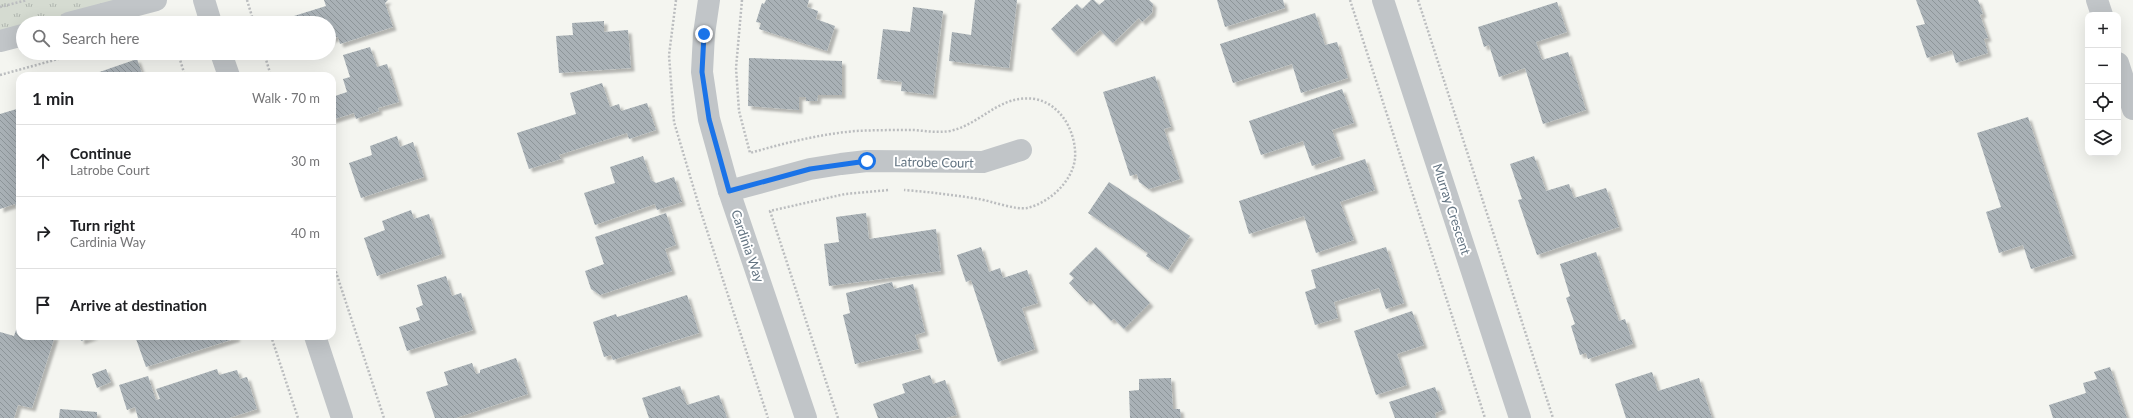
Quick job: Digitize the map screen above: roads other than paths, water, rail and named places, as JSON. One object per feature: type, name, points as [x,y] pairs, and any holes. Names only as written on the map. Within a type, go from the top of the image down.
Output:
[{"type":"street","points":[[95,16],[156,0]]},
{"type":"street","points":[[204,0],[210,16]]},
{"type":"street","name":"Cardinia Way","points":[[709,0],[704,34],[702,72],[709,119],[729,191],[806,418]]},
{"type":"street","name":"Murray Crescent","points":[[1383,0],[1520,418]]},
{"type":"street","points":[[2097,0],[2101,12]]},
{"type":"street","points":[[0,41],[16,37]]},
{"type":"street","points":[[223,60],[228,72]]},
{"type":"street","points":[[2121,72],[2133,109]]},
{"type":"street","name":"Latrobe Court","points":[[729,191],[810,169],[841,164],[867,161],[983,162],[1022,150]]},
{"type":"street","points":[[315,340],[342,418]]}]
